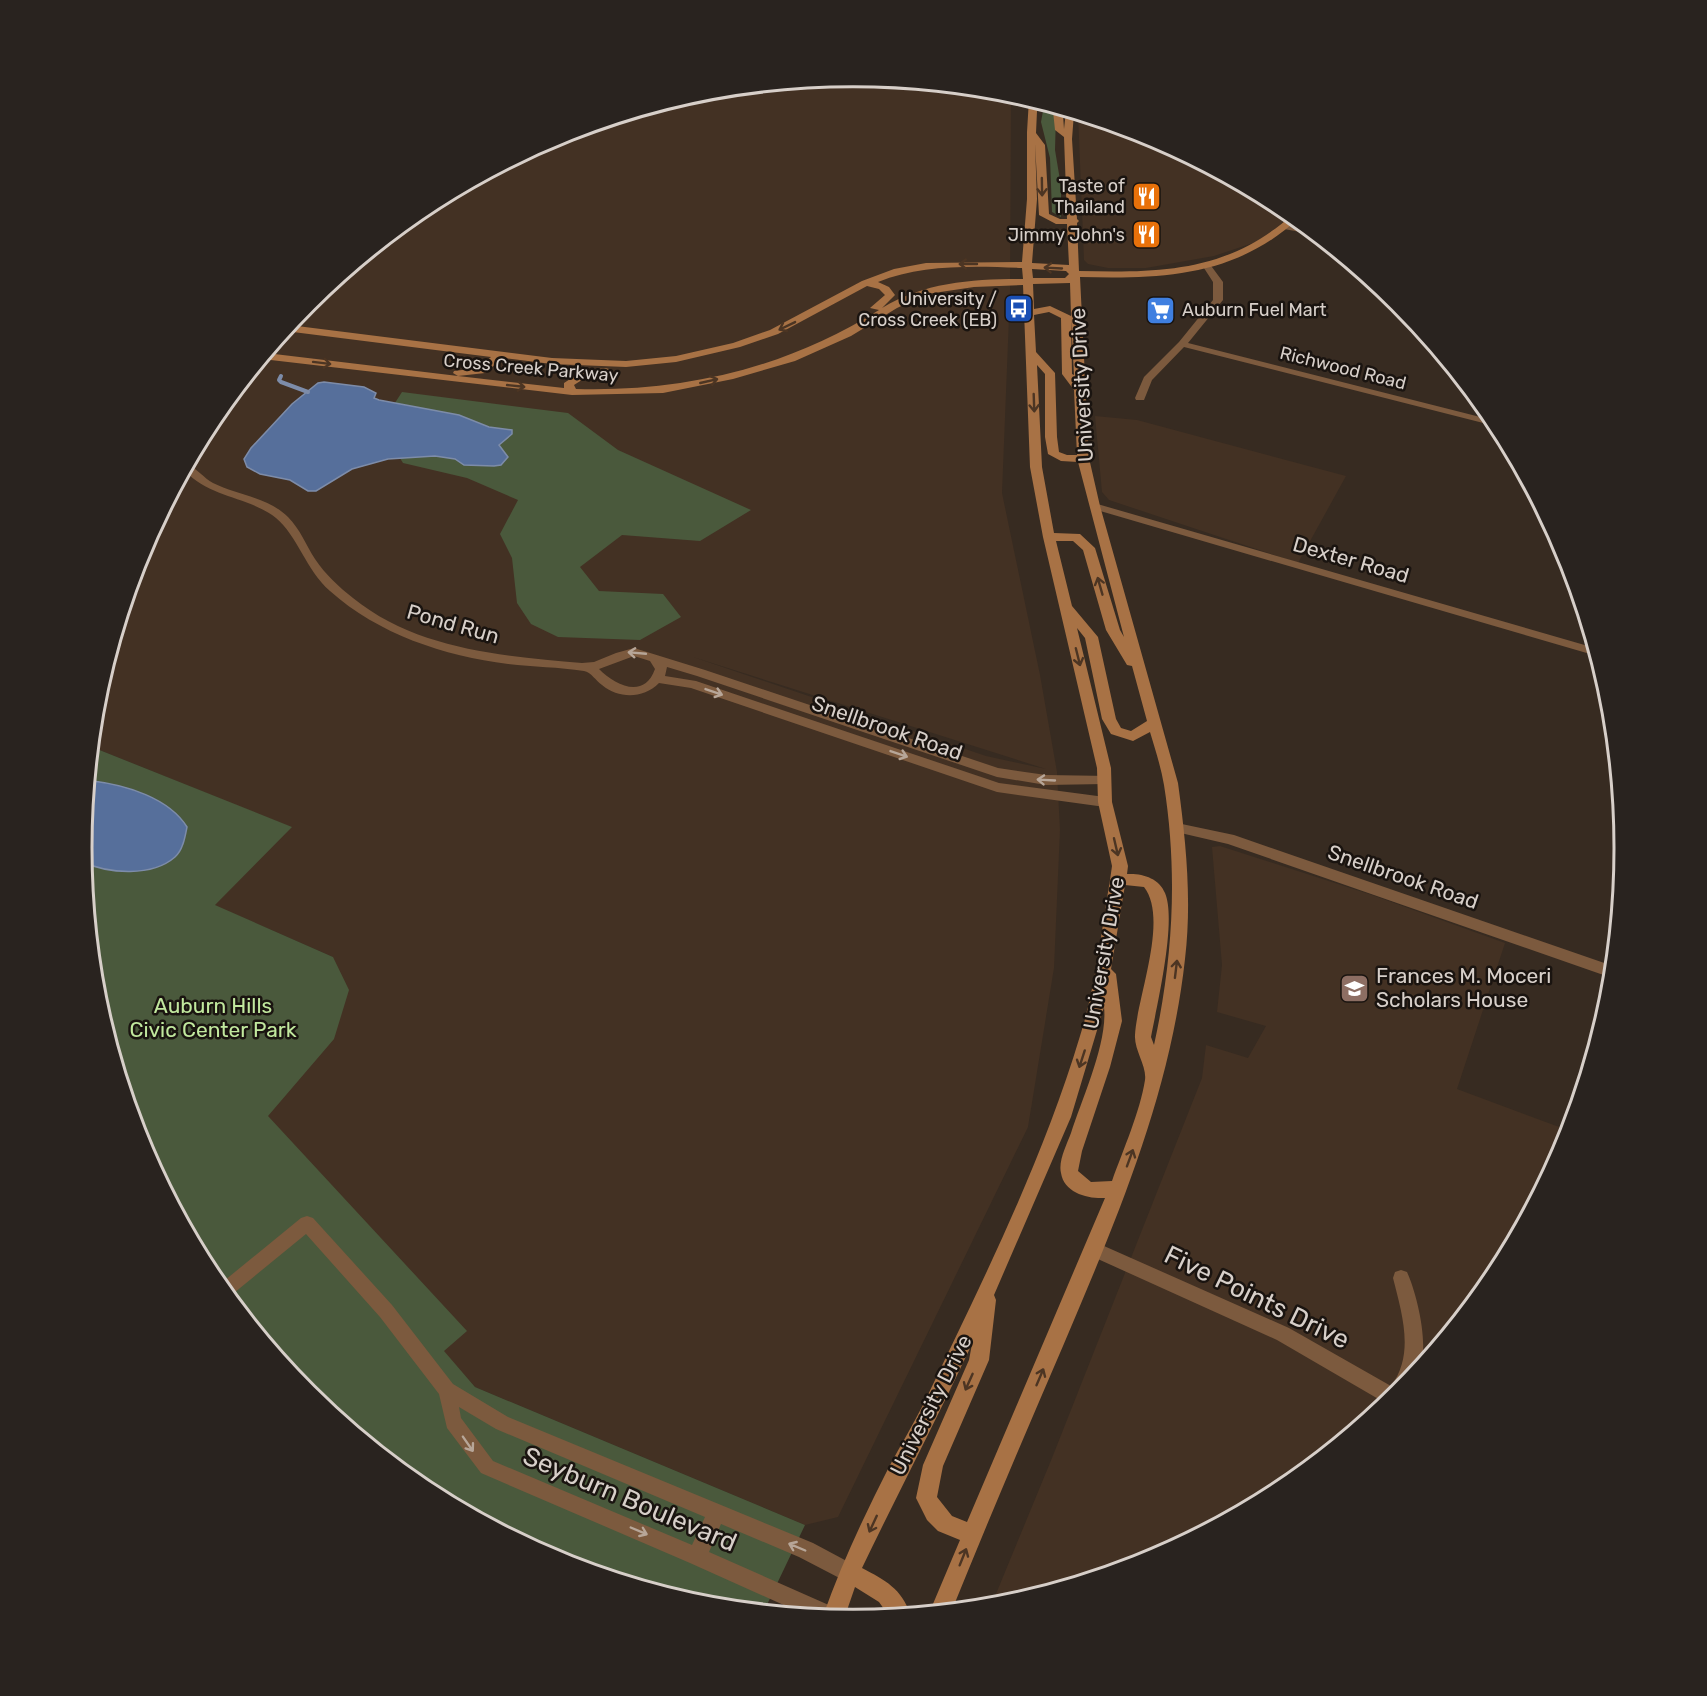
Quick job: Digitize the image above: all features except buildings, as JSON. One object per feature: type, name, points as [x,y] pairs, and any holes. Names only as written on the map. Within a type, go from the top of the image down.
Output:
[{"type":"main road","name":"University Drive","points":[[837,1608],[849,1574],[896,1474],[929,1414],[989,1285],[1062,1117],[1089,1035],[1106,959],[1120,866],[1105,802],[1104,768],[1049,537],[1036,467],[1027,274],[1032,199],[1033,109]]},
{"type":"main road","points":[[1059,116],[1059,130],[1069,136]]},
{"type":"main road","name":"University Drive","points":[[944,1603],[1095,1250],[1138,1137],[1168,1025],[1178,953],[1181,899],[1177,828],[1171,783],[1094,506],[1083,458],[1070,119]]},
{"type":"main road","points":[[1031,132],[1041,145],[1044,215],[1059,222],[1074,221]]},
{"type":"main road","points":[[1076,274],[1124,275],[1206,265],[1251,249],[1289,224]]},
{"type":"main road","name":"Cross Creek Parkway","points":[[272,357],[572,392],[638,393],[692,385],[792,360],[849,333],[896,303],[924,292],[1027,274],[1069,268],[1076,274],[1067,280],[1027,274],[926,266],[894,272],[866,283],[774,332],[736,345],[676,359],[626,364],[552,361],[297,329]]},
{"type":"main road","points":[[820,347],[822,340],[884,303],[890,295],[887,288],[866,283]]},
{"type":"main road","points":[[1030,313],[1050,309],[1065,316],[1067,374],[1081,391]]},
{"type":"main road","points":[[291,335],[362,344],[395,342]]},
{"type":"main road","points":[[572,392],[568,385],[575,377],[589,372],[680,364],[691,362],[703,353]]},
{"type":"main road","points":[[1032,354],[1050,373],[1051,437],[1054,454],[1065,459],[1083,458]]},
{"type":"main road","points":[[360,368],[390,366],[465,374],[481,371],[500,355]]},
{"type":"main road","points":[[1049,537],[1076,537],[1089,548],[1113,630],[1142,677]]},
{"type":"main road","points":[[1065,604],[1091,637],[1109,719],[1116,731],[1133,736],[1155,722]]},
{"type":"main road","points":[[1118,880],[1135,879],[1149,883],[1158,894],[1161,906],[1158,959],[1143,1037],[1155,1080]]},
{"type":"main road","points":[[1106,959],[1114,1021],[1102,1067],[1072,1151],[1069,1172],[1075,1182],[1091,1190],[1110,1190],[1120,1185]]},
{"type":"main road","points":[[972,1534],[945,1524],[934,1513],[926,1498],[933,1465],[979,1360],[989,1285]]},
{"type":"main road","points":[[849,1574],[882,1590],[898,1607]]},
{"type":"street","points":[[1287,227],[1296,229]]},
{"type":"street","points":[[1140,398],[1147,379],[1182,344],[1218,300],[1218,282],[1206,265]]},
{"type":"street","name":"Richwood Road","points":[[1182,344],[1483,420]]},
{"type":"street","name":"Pond Run","points":[[192,471],[203,482],[277,513],[288,523],[299,539],[314,567],[333,587],[368,615],[420,639],[482,656],[590,667],[628,652],[641,652],[658,661]]},
{"type":"street","name":"Dexter Road","points":[[1094,506],[1177,528],[1589,650]]},
{"type":"street","points":[[590,667],[611,686],[622,690],[642,689],[658,679],[661,669],[658,661]]},
{"type":"street","name":"Snellbrook Road","points":[[658,661],[701,673],[997,772],[1046,780],[1105,779]]},
{"type":"street","name":"Snellbrook Road","points":[[658,679],[692,684],[1014,792],[1075,796],[1105,802]]},
{"type":"street","name":"Snellbrook Road","points":[[1177,828],[1229,839],[1604,969]]},
{"type":"street","name":"Seyburn Boulevard","points":[[231,1285],[306,1223],[386,1311],[447,1390],[502,1423],[717,1512],[806,1551],[849,1574]]},
{"type":"street","name":"Five Points Drive","points":[[1095,1250],[1283,1334],[1385,1392]]},
{"type":"street","points":[[1401,1278],[1409,1309],[1415,1353],[1413,1364]]},
{"type":"street","name":"Seyburn Boulevard","points":[[447,1390],[453,1422],[487,1467],[697,1556],[809,1607]]},
{"type":"street","points":[[697,1556],[717,1512]]},
{"type":"shaded area","points":[[854,87],[903,89],[953,94],[1011,104],[1010,292],[1002,493],[1040,675],[1057,772],[1060,830],[1054,968],[1028,1127],[838,1517],[805,1525],[475,1387],[443,1351],[466,1331],[267,1116],[333,1039],[333,957],[214,905],[291,827],[99,750],[118,651],[150,557],[171,511],[194,467],[221,425],[281,346],[315,310],[390,244],[431,215],[517,165],[609,127],[705,102],[804,89]],"holes":[[[693,657],[1046,769],[986,756]]]},
{"type":"shaded area","points":[[1078,121],[1145,145],[1190,165],[1284,221],[1256,242],[1214,256],[1146,268],[1108,268],[1088,264],[1084,260]]},
{"type":"shaded area","points":[[1095,416],[1137,420],[1346,476],[1298,563],[1109,500],[1102,492]]},
{"type":"shaded area","points":[[1220,846],[1372,895],[1505,943],[1457,1089],[1561,1128],[1536,1185],[1513,1228],[1457,1311],[1426,1350],[1392,1386],[1317,1452],[1276,1481],[1190,1531],[1098,1569],[996,1595],[1202,1078],[1206,1045],[1248,1058],[1266,1026],[1217,1012],[1222,965],[1212,847]]},
{"type":"green space","points":[[1043,111],[1056,115],[1055,150],[1061,186],[1061,217],[1052,212],[1050,158],[1041,122]]},
{"type":"green space","points":[[402,392],[568,413],[618,450],[751,510],[700,541],[622,535],[580,567],[599,591],[663,594],[681,617],[640,640],[558,637],[531,624],[517,603],[512,558],[500,534],[518,500],[467,478],[403,463],[380,426]]},
{"type":"green space","name":"Auburn Hills Civic Center Park","points":[[99,750],[292,827],[215,905],[333,957],[349,990],[334,1039],[268,1116],[467,1331],[444,1351],[475,1387],[805,1525],[768,1603],[705,1594],[609,1569],[517,1531],[431,1481],[390,1452],[352,1420],[281,1350],[221,1271],[171,1185],[150,1139],[118,1045],[99,947],[94,898],[92,848]]},
{"type":"water","points":[[318,383],[364,387],[376,393],[374,398],[379,400],[459,415],[489,427],[512,430],[512,434],[499,445],[508,457],[501,465],[494,466],[464,465],[455,459],[435,456],[388,459],[352,469],[316,491],[308,491],[290,480],[260,474],[247,467],[244,459],[251,448],[292,404]]},
{"type":"water","points":[[96,782],[146,795],[169,808],[187,827],[178,854],[155,868],[130,872],[93,866]]},
{"type":"waterway","points":[[281,376],[279,380],[281,382],[308,392]]},
{"type":"place","name":"Taste of Thailand","points":[[1146,196]]},
{"type":"place","name":"Jimmy John's","points":[[1146,235]]},
{"type":"place","name":"University / Cross Creek (EB)","points":[[1018,309]]},
{"type":"place","name":"Auburn Fuel Mart","points":[[1161,310]]},
{"type":"place","name":"Frances M. Moceri Scholars House","points":[[1355,988]]}]
